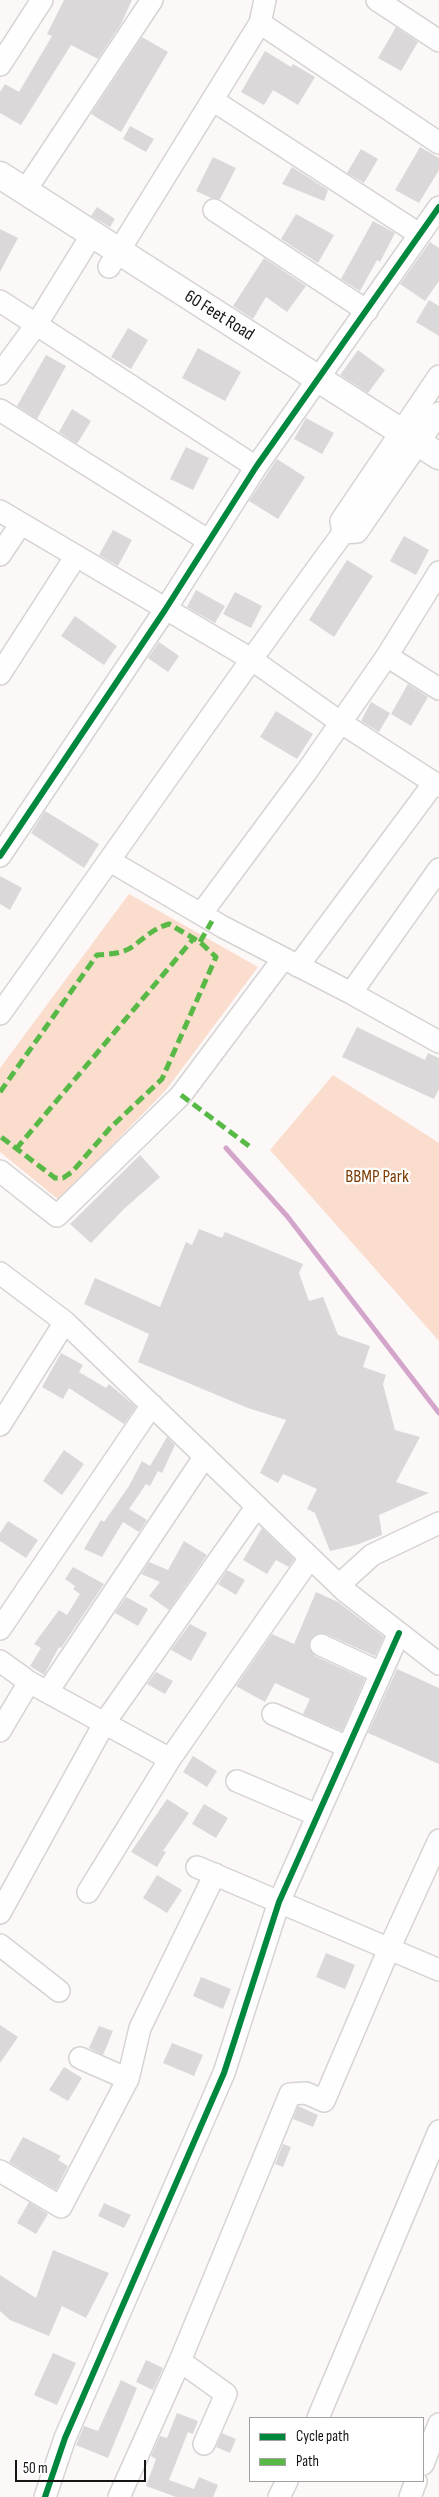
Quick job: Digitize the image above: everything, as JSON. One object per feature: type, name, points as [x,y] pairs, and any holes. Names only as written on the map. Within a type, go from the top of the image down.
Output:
[{"type":"street","points":[[0,65],[42,0]]},
{"type":"street","points":[[12,193],[152,0]]},
{"type":"street","points":[[113,260],[214,101],[260,23],[265,0]]},
{"type":"street","points":[[377,0],[438,38]]},
{"type":"street","points":[[260,23],[439,143]]},
{"type":"street","points":[[214,101],[419,234]]},
{"type":"street","name":"60 Feet Road","points":[[0,175],[12,193],[87,244],[411,446],[439,475]]},
{"type":"street","points":[[0,856],[165,610],[256,467],[439,207]]},
{"type":"street","points":[[214,210],[367,311]]},
{"type":"street","points":[[0,374],[36,325],[87,244]]},
{"type":"street","points":[[0,301],[256,467]]},
{"type":"street","points":[[411,446],[439,376]]},
{"type":"street","points":[[0,410],[209,541]]},
{"type":"street","points":[[0,1014],[110,861],[251,658],[343,533],[356,532],[411,446],[439,413]]},
{"type":"street","points":[[0,511],[165,610],[251,658],[340,722],[437,784],[180,1095],[58,1216],[0,1171]]},
{"type":"street","points":[[0,555],[20,524]]},
{"type":"street","points":[[0,674],[76,556]]},
{"type":"street","points":[[201,914],[307,772],[387,656],[438,576]]},
{"type":"street","points":[[387,656],[439,689]]},
{"type":"street","points":[[110,861],[201,914],[439,1042]]},
{"type":"street","points":[[351,993],[439,869]]},
{"type":"street","points":[[0,1273],[65,1322],[339,1585],[439,1664]]},
{"type":"street","points":[[0,1425],[65,1322]]},
{"type":"street","points":[[0,1629],[152,1405]]},
{"type":"street","points":[[48,1691],[205,1456]]},
{"type":"street","points":[[0,1913],[105,1722],[257,1506]]},
{"type":"street","points":[[339,1585],[372,1555],[439,1523]]},
{"type":"street","points":[[88,1892],[170,1758],[310,1558]]},
{"type":"street","points":[[45,2497],[65,2438],[224,2073],[279,1902],[398,1633]]},
{"type":"street","points":[[321,1645],[380,1673]]},
{"type":"street","points":[[0,1661],[29,1682],[170,1758]]},
{"type":"street","points":[[0,1731],[29,1682]]},
{"type":"street","points":[[273,1714],[348,1747]]},
{"type":"street","points":[[237,1781],[317,1815]]},
{"type":"street","points":[[120,2497],[180,2360],[290,2094],[306,2093],[324,2101],[439,1840]]},
{"type":"street","points":[[0,2171],[61,2207],[128,2079],[140,2028],[206,1870],[439,1970]]},
{"type":"street","points":[[0,1945],[59,1991]]},
{"type":"street","points":[[80,2058],[128,2079]]},
{"type":"street","points":[[318,2417],[439,2131]]},
{"type":"street","points":[[180,2360],[226,2394],[204,2444]]},
{"type":"street","points":[[424,2462],[439,2424]]},
{"type":"street","points":[[279,2497],[286,2482]]},
{"type":"street","points":[[410,2497],[416,2482]]},
{"type":"green space","points":[[129,894],[258,967],[166,1090],[59,1200],[0,1152],[0,1068]]},
{"type":"green space","name":"BBMP Park","points":[[333,1075],[439,1143],[439,1341],[270,1150]]},
{"type":"building","points":[[64,0],[132,0],[121,24],[98,59],[71,45],[21,125],[0,113],[0,92],[5,84],[19,92],[52,36],[47,34]]},
{"type":"building","points":[[396,27],[418,42],[401,71],[378,58]]},
{"type":"building","points":[[142,37],[168,52],[121,132],[91,114]]},
{"type":"building","points":[[265,51],[291,67],[293,64],[315,77],[298,105],[273,90],[264,105],[241,92]]},
{"type":"building","points":[[130,126],[154,139],[146,152],[123,139]]},
{"type":"building","points":[[420,147],[439,158],[439,170],[419,203],[395,190]]},
{"type":"building","points":[[361,149],[378,159],[364,183],[347,173]]},
{"type":"building","points":[[213,157],[236,168],[220,199],[211,198],[196,191]]},
{"type":"building","points":[[292,167],[328,190],[324,201],[282,184]]},
{"type":"building","points":[[97,207],[115,219],[110,227],[91,216]]},
{"type":"building","points":[[296,214],[334,235],[318,263],[281,239]]},
{"type":"building","points":[[373,221],[395,233],[380,262],[377,260],[360,291],[341,279]]},
{"type":"building","points":[[0,229],[18,238],[0,272]]},
{"type":"building","points":[[430,242],[439,248],[439,281],[425,301],[400,284]]},
{"type":"building","points":[[264,258],[306,286],[287,312],[266,297],[253,319],[233,306]]},
{"type":"building","points":[[429,300],[439,306],[439,336],[416,322]]},
{"type":"building","points":[[128,328],[148,340],[131,369],[111,357]]},
{"type":"building","points":[[198,348],[241,372],[225,401],[182,378]]},
{"type":"building","points":[[358,350],[385,370],[368,393],[340,375]]},
{"type":"building","points":[[46,355],[66,366],[37,419],[17,406]]},
{"type":"building","points":[[72,409],[91,421],[77,444],[59,432]]},
{"type":"building","points":[[306,418],[334,433],[322,454],[294,439]]},
{"type":"building","points":[[186,447],[209,458],[193,490],[170,479]]},
{"type":"building","points":[[277,459],[305,477],[278,519],[249,501]]},
{"type":"building","points":[[113,530],[132,540],[118,566],[99,555]]},
{"type":"building","points":[[404,536],[429,550],[416,575],[390,561]]},
{"type":"building","points":[[347,560],[373,576],[334,637],[309,620]]},
{"type":"building","points":[[196,590],[225,606],[215,623],[187,607]]},
{"type":"building","points":[[235,592],[262,606],[251,628],[223,614]]},
{"type":"building","points":[[75,616],[117,646],[104,665],[61,636]]},
{"type":"building","points":[[159,642],[179,656],[168,672],[148,658]]},
{"type":"building","points":[[408,684],[428,697],[411,726],[391,714]]},
{"type":"building","points":[[371,702],[390,713],[379,732],[361,721]]},
{"type":"building","points":[[276,711],[313,734],[297,759],[260,737]]},
{"type":"building","points":[[45,811],[99,844],[84,868],[31,833]]},
{"type":"building","points":[[0,876],[22,888],[10,910],[0,904]]},
{"type":"building","points":[[357,1027],[425,1060],[428,1053],[439,1058],[439,1089],[434,1099],[342,1057]]},
{"type":"building","points":[[140,1155],[160,1177],[124,1209],[91,1243],[70,1224]]},
{"type":"building","points":[[199,1229],[222,1238],[225,1232],[303,1264],[299,1273],[309,1301],[323,1297],[338,1335],[370,1346],[363,1367],[386,1375],[383,1384],[395,1430],[420,1437],[396,1482],[429,1493],[379,1515],[382,1535],[356,1545],[330,1551],[315,1513],[307,1509],[317,1489],[283,1474],[278,1483],[260,1473],[286,1420],[248,1408],[138,1362],[149,1334],[84,1304],[95,1278],[160,1307],[186,1242],[192,1245]]},
{"type":"building","points":[[61,1353],[83,1365],[79,1372],[106,1388],[109,1384],[136,1407],[124,1424],[69,1388],[63,1399],[42,1387]]},
{"type":"building","points":[[167,1437],[175,1445],[162,1473],[158,1471],[150,1486],[146,1484],[129,1509],[147,1520],[139,1532],[123,1522],[102,1557],[84,1549],[101,1520],[104,1522],[129,1486],[142,1461],[150,1466]]},
{"type":"building","points":[[64,1450],[84,1464],[62,1495],[43,1481]]},
{"type":"building","points":[[8,1521],[38,1540],[26,1558],[0,1541],[0,1533]]},
{"type":"building","points":[[262,1528],[294,1559],[289,1567],[276,1560],[267,1574],[243,1560]]},
{"type":"building","points":[[184,1541],[207,1555],[169,1610],[149,1596],[160,1582],[141,1574],[149,1562],[168,1570]]},
{"type":"building","points":[[73,1567],[104,1584],[61,1648],[59,1647],[44,1675],[30,1666],[41,1648],[34,1644],[59,1610],[67,1615],[80,1594],[73,1589],[75,1586],[65,1579]]},
{"type":"building","points":[[227,1570],[245,1580],[236,1595],[218,1584]]},
{"type":"building","points":[[316,1592],[338,1602],[384,1637],[375,1656],[326,1634],[314,1635],[310,1640],[309,1647],[315,1656],[365,1679],[342,1731],[303,1714],[310,1699],[275,1683],[265,1702],[236,1686],[272,1634],[294,1644]]},
{"type":"building","points":[[126,1597],[148,1609],[138,1626],[115,1613]]},
{"type":"building","points":[[190,1624],[207,1633],[191,1661],[171,1650]]},
{"type":"building","points":[[397,1669],[439,1688],[439,1764],[368,1733]]},
{"type":"building","points":[[156,1672],[173,1681],[165,1694],[147,1684]]},
{"type":"building","points":[[193,1756],[217,1771],[207,1787],[183,1772]]},
{"type":"building","points":[[167,1799],[189,1813],[163,1851],[166,1852],[157,1867],[131,1852]]},
{"type":"building","points":[[204,1804],[228,1818],[216,1838],[192,1824]]},
{"type":"building","points":[[157,1875],[182,1890],[167,1913],[143,1898]]},
{"type":"building","points":[[326,1953],[355,1965],[345,1989],[316,1977]]},
{"type":"building","points":[[201,1977],[231,1989],[223,2009],[193,1996]]},
{"type":"building","points":[[0,2025],[18,2037],[0,2063]]},
{"type":"building","points":[[99,2026],[113,2031],[103,2055],[89,2048]]},
{"type":"building","points":[[172,2043],[203,2055],[194,2076],[163,2063]]},
{"type":"building","points":[[64,2067],[82,2078],[68,2101],[49,2090]]},
{"type":"building","points":[[298,2106],[318,2115],[313,2127],[293,2119]]},
{"type":"building","points":[[23,2137],[61,2156],[58,2160],[68,2166],[56,2190],[9,2162]]},
{"type":"building","points":[[283,2144],[291,2147],[283,2167],[275,2164]]},
{"type":"building","points":[[29,2202],[48,2214],[36,2234],[17,2223]]},
{"type":"building","points":[[104,2203],[131,2215],[124,2228],[98,2216]]},
{"type":"building","points":[[53,2250],[109,2273],[86,2318],[62,2306],[49,2336],[10,2320],[0,2311],[0,2275],[36,2298]]},
{"type":"building","points":[[53,2353],[76,2363],[57,2405],[34,2395]]},
{"type":"building","points":[[146,2360],[163,2368],[153,2390],[136,2382]]},
{"type":"building","points":[[121,2380],[137,2388],[108,2458],[76,2445],[84,2426],[98,2431]]},
{"type":"building","points":[[177,2413],[198,2421],[193,2434],[188,2432],[169,2480],[194,2489],[199,2477],[218,2485],[213,2497],[176,2497],[146,2486],[156,2459],[151,2456],[160,2436],[167,2438]]},
{"type":"building","points":[[222,2433],[236,2439],[230,2453],[216,2447]]},
{"type":"waterway","points":[[226,1148],[287,1216],[439,1413]]},
{"type":"marked path","points":[[200,942],[212,921]]},
{"type":"marked path","points":[[0,1092],[97,955],[124,951],[154,931],[169,924],[200,942],[216,957],[162,1079],[110,1128],[72,1172],[63,1178],[55,1178],[0,1136]]},
{"type":"marked path","points":[[16,1149],[194,938]]},
{"type":"marked path","points":[[181,1095],[249,1146]]},
{"type":"cycle path","points":[[0,856],[165,610],[256,467],[439,207]]},
{"type":"cycle path","points":[[45,2497],[65,2438],[224,2073],[279,1902],[399,1633]]}]
